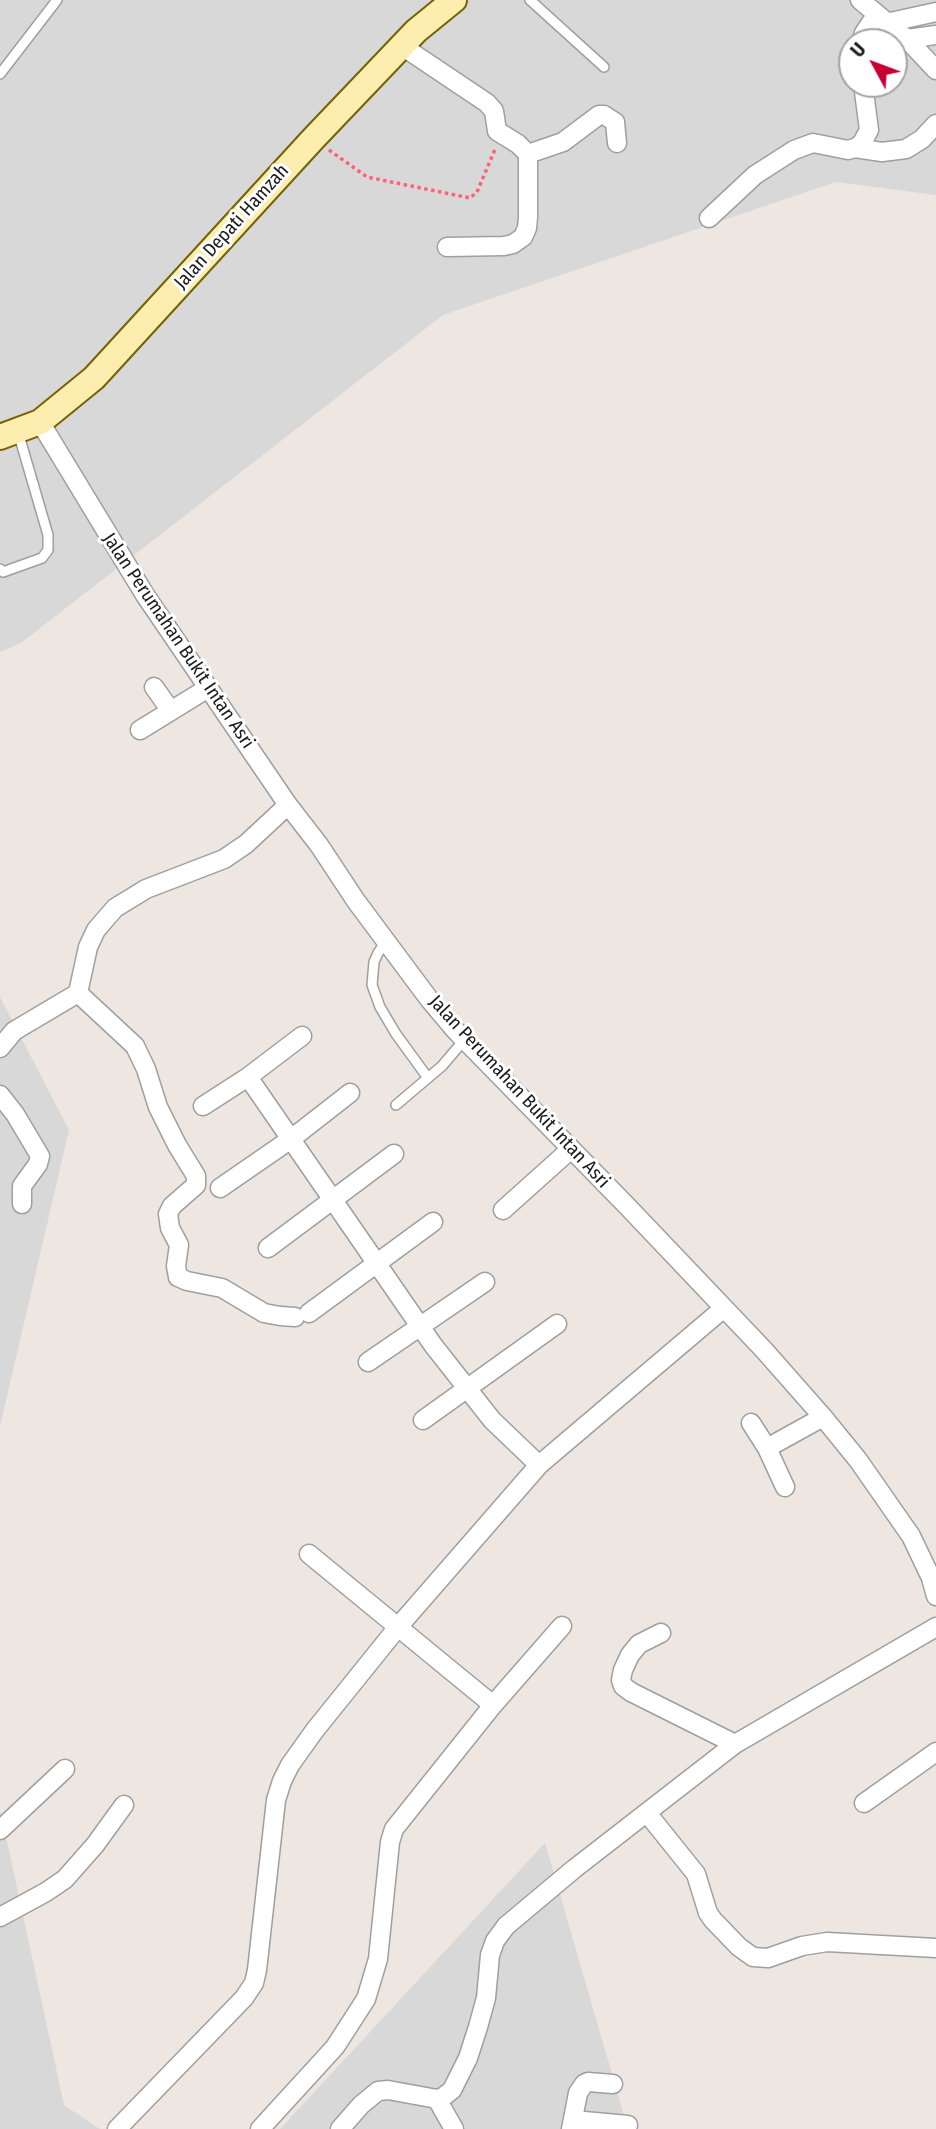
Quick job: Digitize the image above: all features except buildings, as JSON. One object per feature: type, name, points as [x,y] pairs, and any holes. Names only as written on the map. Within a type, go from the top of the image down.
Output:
[{"type":"main road","name":"Jalan Depati Hamzah","points":[[19,430],[94,378],[313,139],[416,31],[454,0]]},
{"type":"street","points":[[860,0],[893,28]]},
{"type":"street","points":[[870,28],[881,18],[936,12]]},
{"type":"street","points":[[908,39],[936,35]]},
{"type":"street","points":[[908,40],[936,70]]},
{"type":"street","points":[[402,46],[487,103],[494,111],[501,135],[518,144],[528,154],[528,217],[523,237],[504,246],[447,247]]},
{"type":"street","points":[[855,148],[862,143],[869,131],[865,98]]},
{"type":"street","points":[[528,154],[563,142],[599,115],[615,122],[617,143]]},
{"type":"street","points":[[709,218],[755,175],[794,150],[813,144],[842,150],[855,148],[881,152],[906,149],[922,139],[936,124]]},
{"type":"street","name":"Jalan Perumahan Bukit Intan Asri","points":[[19,430],[145,595],[288,805],[429,999],[764,1350],[823,1417],[858,1460],[911,1536],[931,1578],[936,1596]]},
{"type":"street","points":[[154,687],[171,711]]},
{"type":"street","points":[[140,730],[208,688]]},
{"type":"street","points":[[0,1048],[15,1031],[78,993],[88,947],[96,930],[115,908],[146,889],[224,859],[246,844],[288,805]]},
{"type":"street","points":[[78,993],[135,1046],[146,1069],[158,1107],[177,1145],[197,1176],[196,1185],[168,1212],[170,1228],[179,1245],[176,1266],[178,1277],[222,1288],[264,1313],[280,1317],[302,1315],[433,1222]]},
{"type":"street","points":[[203,1106],[248,1077],[302,1035]]},
{"type":"street","points":[[248,1077],[420,1327],[467,1390],[492,1420],[539,1465]]},
{"type":"street","points":[[220,1188],[291,1139],[350,1093]]},
{"type":"street","points":[[0,1095],[15,1114],[40,1156],[38,1164],[22,1186],[22,1204]]},
{"type":"street","points":[[503,1210],[571,1149]]},
{"type":"street","points":[[268,1248],[394,1154]]},
{"type":"street","points":[[368,1362],[485,1282]]},
{"type":"street","points":[[117,2129],[244,1998],[254,1983],[276,1800],[290,1765],[315,1730],[398,1627],[539,1465],[724,1308]]},
{"type":"street","points":[[423,1420],[557,1324]]},
{"type":"street","points":[[767,1448],[823,1417]]},
{"type":"street","points":[[751,1423],[767,1448],[785,1487]]},
{"type":"street","points":[[309,1554],[493,1705]]},
{"type":"street","points":[[260,2129],[335,2047],[366,1999],[378,1959],[390,1842],[394,1829],[493,1705],[562,1626]]},
{"type":"street","points":[[340,2129],[369,2097],[383,2090],[437,2098],[448,2094],[456,2086],[468,2058],[486,1998],[490,1955],[495,1941],[506,1926],[574,1869],[736,1744],[936,1627]]},
{"type":"street","points":[[661,1633],[639,1644],[630,1656],[622,1670],[623,1686],[736,1744]]},
{"type":"street","points":[[864,1803],[936,1752]]},
{"type":"street","points":[[0,1829],[65,1769]]},
{"type":"street","points":[[0,1917],[65,1879],[124,1805]]},
{"type":"street","points":[[647,1813],[696,1874],[708,1913],[713,1920],[752,1957],[768,1958],[802,1946],[827,1941],[936,1948]]},
{"type":"street","points":[[613,2084],[583,2084],[578,2093],[572,2125],[628,2125]]},
{"type":"street","points":[[437,2098],[454,2129]]},
{"type":"lane","points":[[0,74],[57,0]]},
{"type":"lane","points":[[530,0],[604,67]]},
{"type":"lane","points":[[0,569],[4,572],[42,558],[48,550],[48,535],[19,430]]},
{"type":"lane","points":[[386,941],[374,962],[372,985],[380,1007],[396,1034],[428,1078]]},
{"type":"lane","points":[[396,1105],[442,1066],[465,1039]]},
{"type":"path","points":[[313,139],[367,177],[470,198],[477,192],[501,135]]},
{"type":"shaded area","points":[[0,0],[936,0],[936,195],[836,182],[443,315],[21,643],[0,652]]},
{"type":"shaded area","points":[[0,997],[69,1130],[0,1426]]},
{"type":"shaded area","points":[[0,1809],[64,2105],[100,2129],[0,2129]]},
{"type":"shaded area","points":[[545,1843],[628,2129],[280,2129]]}]
